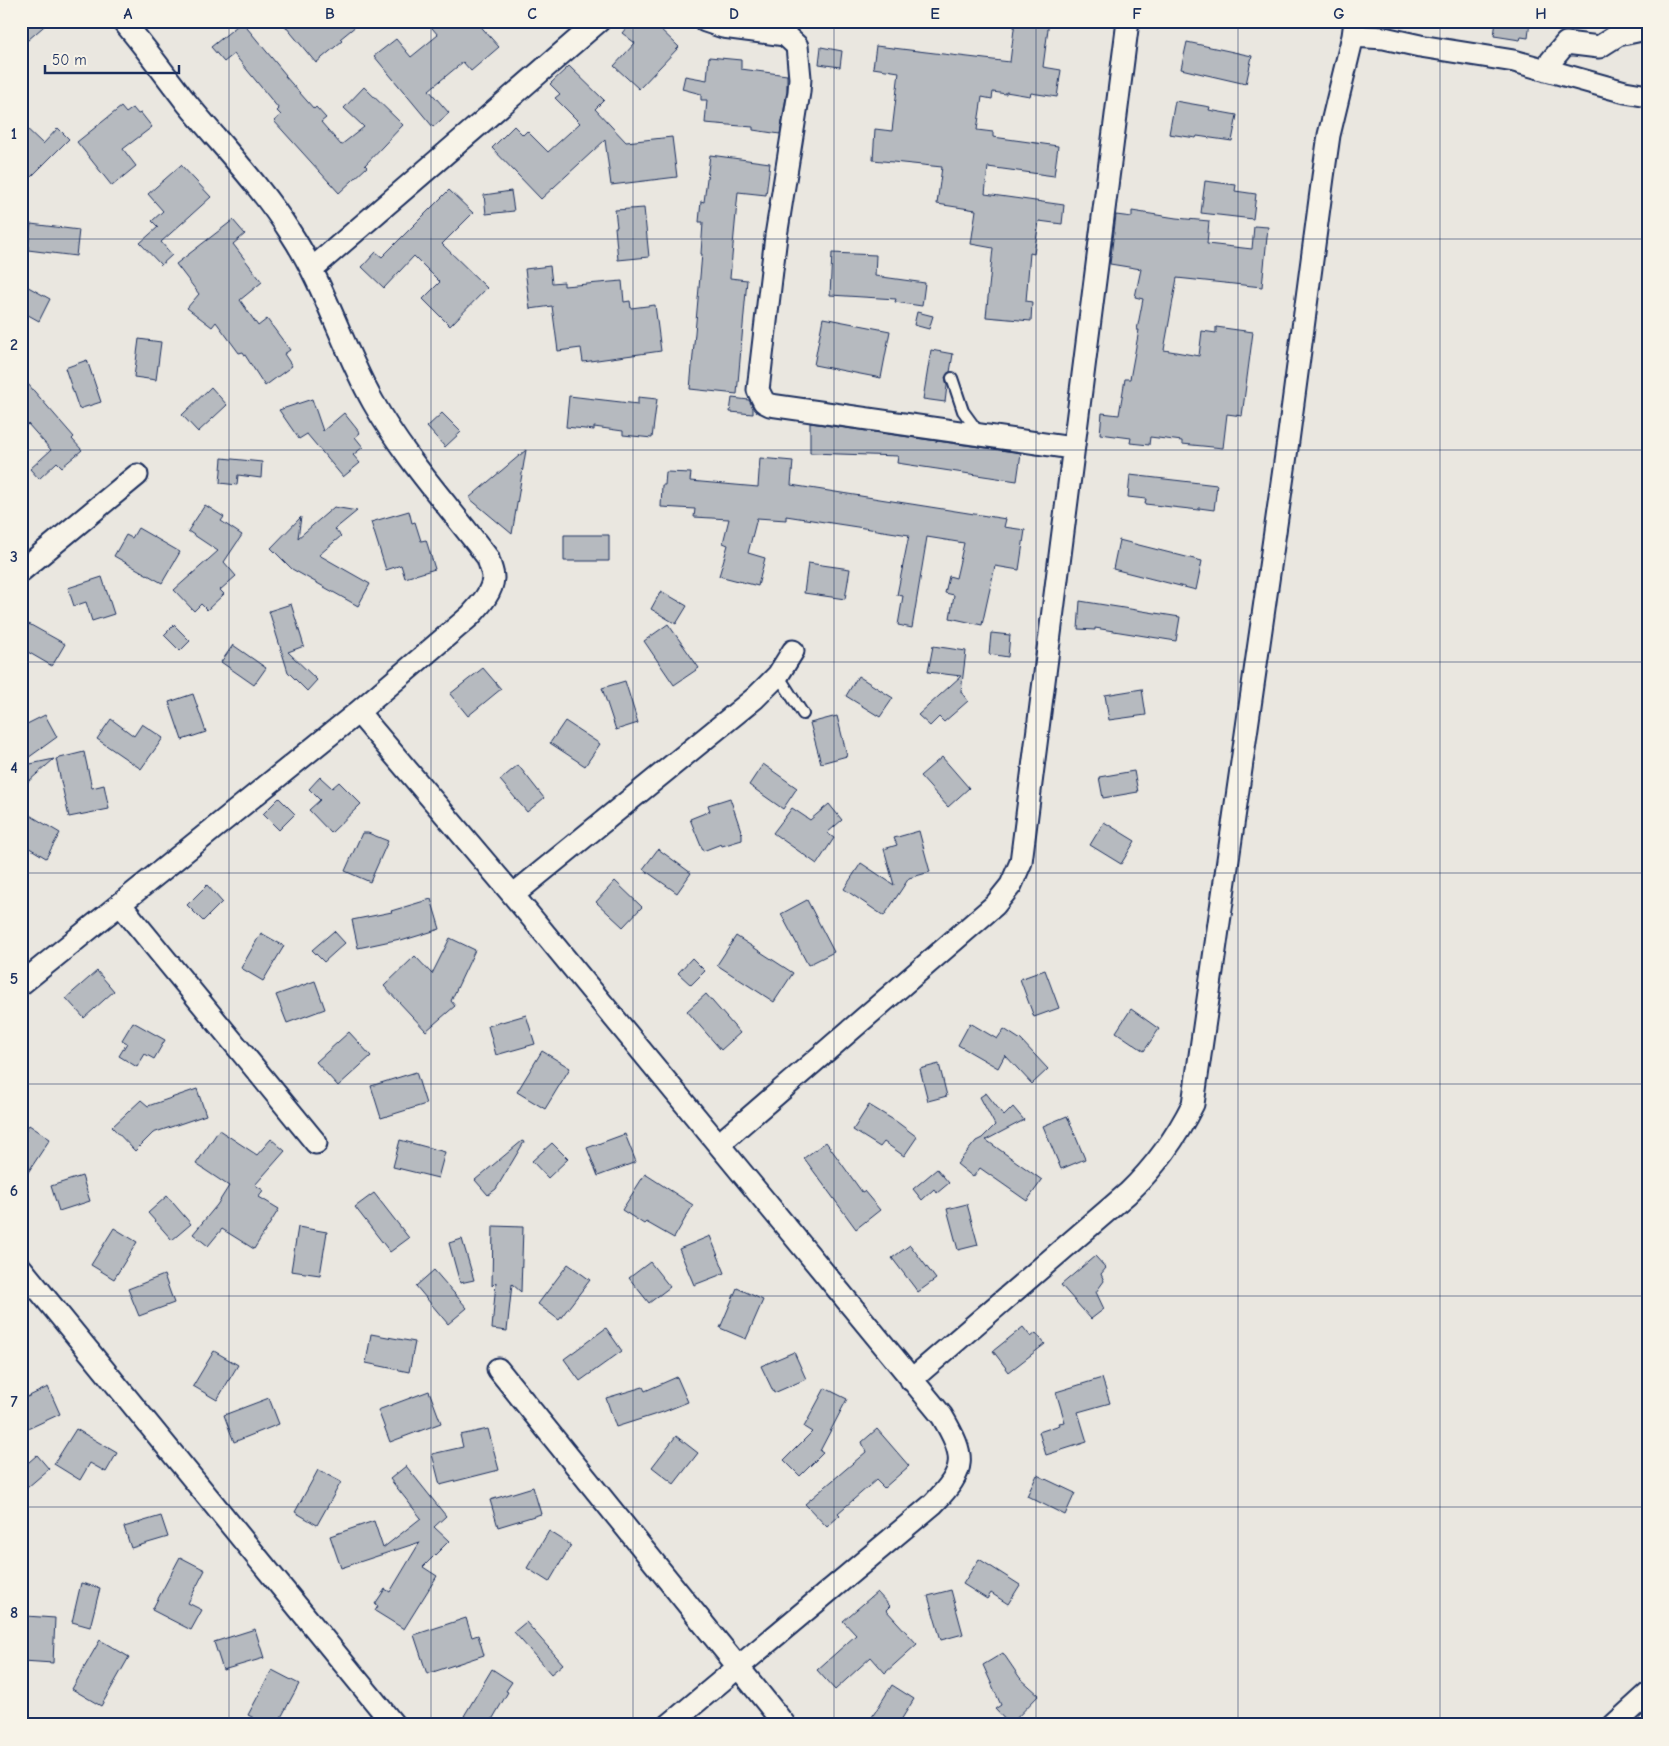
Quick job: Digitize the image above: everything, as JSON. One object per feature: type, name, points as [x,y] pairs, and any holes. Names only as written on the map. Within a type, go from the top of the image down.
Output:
[{"type":"street","points":[[313,268],[599,21]]},
{"type":"street","points":[[704,21],[723,27],[785,35],[797,46],[800,78],[799,92],[776,236],[758,390],[764,402],[770,405],[1072,448]]},
{"type":"street","points":[[719,1144],[995,905],[1011,885],[1021,862],[1072,448],[1128,21]]},
{"type":"street","points":[[1546,70],[1566,43],[1599,47],[1618,35],[1637,30],[1641,21]]},
{"type":"street","points":[[21,984],[358,712],[480,606],[489,593],[492,577],[488,558],[399,444],[374,403],[343,341],[313,268],[291,232],[270,202],[186,102],[128,23]]},
{"type":"street","points":[[910,1380],[1147,1175],[1186,1120],[1193,1104],[1288,441],[1329,135],[1354,29],[1420,46],[1514,61],[1625,92],[1648,96]]},
{"type":"street","points":[[21,571],[137,475]]},
{"type":"street","points":[[513,895],[755,698],[778,675],[793,651]]},
{"type":"street","points":[[358,712],[513,895],[719,1144],[910,1380],[942,1416],[958,1445],[960,1453],[958,1470],[948,1488],[933,1504],[669,1725]]},
{"type":"street","points":[[120,904],[316,1143]]},
{"type":"street","points":[[21,1268],[394,1725]]},
{"type":"street","points":[[498,1369],[785,1725]]},
{"type":"street","points":[[1614,1725],[1648,1694]]},
{"type":"lane","points":[[952,378],[963,411],[981,436]]},
{"type":"lane","points":[[778,675],[803,714]]},
{"type":"building","points":[[21,21],[50,21],[21,46]]},
{"type":"building","points":[[281,21],[362,21],[340,39],[342,41],[316,63]]},
{"type":"building","points":[[426,21],[476,21],[499,47],[471,71],[463,62],[429,90],[449,113],[433,127],[374,56],[396,39],[411,57],[438,35]]},
{"type":"building","points":[[632,21],[640,21],[649,29],[654,23],[679,47],[639,89],[614,66],[635,43],[622,33]]},
{"type":"building","points":[[1015,21],[1049,21],[1043,67],[1061,70],[1057,97],[1031,93],[1030,96],[993,92],[992,99],[982,97],[977,130],[993,132],[993,137],[1058,146],[1054,176],[988,167],[985,194],[1064,205],[1062,224],[1039,221],[1034,254],[1030,253],[1026,301],[1032,302],[1031,321],[986,317],[993,248],[971,244],[976,210],[937,204],[942,167],[873,160],[875,129],[892,131],[899,72],[873,68],[876,46],[1010,62]]},
{"type":"building","points":[[1496,21],[1530,21],[1528,38],[1521,37],[1520,40],[1494,36]]},
{"type":"building","points":[[242,22],[285,76],[314,109],[316,107],[326,118],[321,122],[341,145],[364,127],[344,108],[364,87],[403,125],[365,165],[367,167],[339,193],[274,121],[281,115],[277,111],[279,109],[234,54],[224,62],[211,47]]},
{"type":"building","points":[[1187,42],[1252,56],[1246,84],[1181,69]]},
{"type":"building","points":[[821,47],[842,51],[840,67],[819,64]]},
{"type":"building","points":[[709,57],[741,60],[741,69],[787,75],[787,91],[780,134],[753,130],[753,127],[705,123],[707,100],[701,100],[701,94],[682,89],[685,76],[707,80]]},
{"type":"building","points":[[569,66],[604,100],[595,109],[626,142],[672,137],[677,177],[611,185],[605,140],[541,199],[492,148],[514,126],[523,135],[527,131],[548,152],[580,123],[555,98],[560,94],[550,84]]},
{"type":"building","points":[[1175,101],[1210,107],[1209,110],[1237,115],[1232,141],[1169,134]]},
{"type":"building","points":[[121,107],[126,113],[133,108],[138,114],[141,113],[152,127],[123,149],[136,166],[112,186],[77,142]]},
{"type":"building","points":[[21,123],[43,144],[58,128],[69,139],[21,187]]},
{"type":"building","points":[[710,155],[770,163],[766,195],[738,192],[730,278],[747,280],[737,394],[690,389],[702,254],[703,222],[699,222],[701,201],[704,202]]},
{"type":"building","points":[[181,165],[211,197],[161,242],[172,255],[161,265],[140,243],[158,227],[152,221],[163,211],[148,194]]},
{"type":"building","points":[[1205,181],[1236,185],[1235,191],[1256,194],[1253,219],[1201,213]]},
{"type":"building","points":[[449,190],[473,213],[442,244],[487,288],[450,326],[423,299],[440,282],[414,256],[384,288],[362,267],[376,252],[382,257]]},
{"type":"building","points":[[511,191],[514,211],[486,214],[484,195]]},
{"type":"building","points":[[644,208],[649,257],[618,260],[615,210]]},
{"type":"building","points":[[1132,211],[1209,221],[1207,244],[1252,249],[1254,226],[1268,227],[1262,287],[1177,278],[1164,350],[1199,356],[1202,331],[1216,333],[1216,327],[1253,332],[1242,416],[1227,414],[1223,448],[1182,444],[1182,441],[1150,437],[1149,445],[1130,443],[1131,438],[1100,434],[1102,413],[1119,415],[1125,379],[1130,379],[1139,330],[1137,330],[1143,299],[1135,297],[1141,269],[1110,264],[1116,215],[1132,217]]},
{"type":"building","points":[[233,220],[245,234],[233,244],[262,282],[240,300],[258,326],[267,319],[290,350],[284,354],[292,366],[265,386],[243,352],[239,353],[216,322],[212,327],[187,308],[199,294],[176,264]]},
{"type":"building","points":[[31,224],[79,230],[76,256],[28,250]]},
{"type":"building","points":[[832,253],[876,255],[875,276],[925,283],[922,306],[895,302],[896,299],[830,295]]},
{"type":"building","points":[[550,266],[552,283],[564,282],[564,286],[622,281],[624,302],[630,301],[631,308],[655,305],[661,351],[583,362],[581,348],[558,351],[552,306],[530,309],[525,269]]},
{"type":"building","points":[[21,283],[50,299],[39,321],[21,311]]},
{"type":"building","points":[[917,312],[933,316],[929,329],[914,325]]},
{"type":"building","points":[[823,318],[890,331],[881,378],[814,365]]},
{"type":"building","points":[[139,339],[161,342],[156,380],[134,377]]},
{"type":"building","points":[[931,350],[953,354],[950,372],[945,377],[947,386],[945,402],[923,399]]},
{"type":"building","points":[[87,360],[101,402],[79,409],[65,368]]},
{"type":"building","points":[[21,376],[74,437],[72,439],[82,450],[62,467],[57,462],[39,479],[30,469],[51,450],[28,424],[21,430]]},
{"type":"building","points":[[211,387],[227,405],[198,432],[182,415]]},
{"type":"building","points":[[569,396],[638,404],[638,397],[657,399],[652,438],[623,435],[623,431],[594,427],[594,430],[566,427]]},
{"type":"building","points":[[732,398],[749,400],[753,408],[753,414],[730,412]]},
{"type":"building","points":[[312,399],[323,431],[344,413],[360,433],[355,437],[363,447],[353,455],[360,463],[343,477],[307,434],[299,439],[279,410]]},
{"type":"building","points":[[442,413],[461,432],[445,447],[427,427]]},
{"type":"building","points":[[810,423],[1021,453],[1017,481],[897,463],[898,456],[810,453]]},
{"type":"building","points":[[526,450],[512,534],[469,498]]},
{"type":"building","points":[[222,458],[262,462],[261,478],[238,475],[237,485],[220,483]]},
{"type":"building","points":[[760,458],[793,461],[791,485],[1006,519],[1004,527],[1025,530],[1019,570],[995,566],[982,625],[950,618],[954,595],[945,593],[949,576],[956,578],[964,543],[927,537],[912,628],[898,625],[903,596],[897,595],[909,535],[786,516],[786,520],[757,518],[748,553],[765,558],[758,586],[719,576],[728,545],[723,543],[729,519],[694,517],[695,509],[661,507],[662,485],[665,485],[666,472],[691,473],[690,481],[758,487]]},
{"type":"building","points":[[1130,475],[1217,485],[1214,510],[1145,504],[1146,499],[1128,497]]},
{"type":"building","points":[[205,505],[224,517],[221,521],[242,535],[224,562],[236,576],[220,590],[224,594],[207,610],[201,604],[194,611],[174,590],[218,551],[188,531]]},
{"type":"building","points":[[334,507],[357,511],[335,529],[341,536],[319,555],[370,584],[358,606],[292,569],[271,548],[301,517],[298,538]]},
{"type":"building","points":[[409,511],[412,523],[415,522],[421,541],[426,540],[435,569],[405,578],[401,565],[386,570],[371,522]]},
{"type":"building","points":[[138,528],[180,552],[162,583],[114,556],[126,535],[132,538]]},
{"type":"building","points":[[564,535],[609,535],[609,561],[564,561]]},
{"type":"building","points":[[1119,540],[1202,561],[1196,590],[1113,569]]},
{"type":"building","points":[[808,563],[850,569],[845,599],[804,593]]},
{"type":"building","points":[[102,577],[114,614],[92,621],[86,602],[74,606],[68,588]]},
{"type":"building","points":[[661,591],[687,606],[676,624],[651,609]]},
{"type":"building","points":[[1080,601],[1180,617],[1176,641],[1095,628],[1095,630],[1078,629]]},
{"type":"building","points":[[291,604],[304,646],[288,652],[317,680],[307,691],[288,672],[269,611]]},
{"type":"building","points":[[29,624],[65,644],[52,666],[21,648],[21,638]]},
{"type":"building","points":[[668,624],[699,668],[674,685],[644,641]]},
{"type":"building","points":[[174,625],[190,641],[180,651],[164,635]]},
{"type":"building","points":[[991,633],[1010,635],[1008,657],[989,654]]},
{"type":"building","points":[[233,645],[266,668],[254,685],[221,662]]},
{"type":"building","points":[[933,646],[966,651],[961,692],[968,701],[944,722],[939,717],[930,726],[918,715],[961,676],[928,672]]},
{"type":"building","points":[[483,668],[501,689],[468,716],[450,694]]},
{"type":"building","points":[[858,676],[893,698],[880,717],[846,696]]},
{"type":"building","points":[[625,681],[638,723],[616,730],[602,688]]},
{"type":"building","points":[[1142,689],[1146,715],[1109,720],[1105,695]]},
{"type":"building","points":[[193,694],[206,732],[182,740],[169,702]]},
{"type":"building","points":[[45,715],[57,737],[21,763],[21,727]]},
{"type":"building","points":[[837,716],[847,756],[821,763],[810,723]]},
{"type":"building","points":[[111,719],[134,736],[142,724],[163,738],[141,769],[97,739]]},
{"type":"building","points":[[565,721],[600,744],[585,766],[550,743]]},
{"type":"building","points":[[84,752],[92,788],[104,785],[109,809],[69,817],[56,759]]},
{"type":"building","points":[[942,757],[969,788],[948,807],[920,776]]},
{"type":"building","points":[[54,759],[21,788],[21,766]]},
{"type":"building","points":[[763,764],[797,788],[783,809],[749,785]]},
{"type":"building","points":[[518,765],[544,798],[527,812],[500,780]]},
{"type":"building","points":[[1134,771],[1138,792],[1103,798],[1099,777]]},
{"type":"building","points":[[320,777],[332,788],[339,782],[361,804],[331,833],[309,810],[320,800],[309,789]]},
{"type":"building","points":[[279,798],[295,814],[279,830],[263,814]]},
{"type":"building","points":[[730,798],[742,834],[742,840],[722,846],[721,844],[703,851],[690,819],[710,811],[708,805]]},
{"type":"building","points":[[829,804],[842,820],[827,833],[834,838],[817,864],[773,833],[792,808],[810,820]]},
{"type":"building","points":[[21,810],[60,833],[46,858],[21,843]]},
{"type":"building","points":[[1104,822],[1135,841],[1121,864],[1090,845]]},
{"type":"building","points":[[919,831],[930,872],[909,878],[884,916],[844,889],[861,863],[894,885],[884,849],[897,845],[894,838]]},
{"type":"building","points":[[362,833],[368,833],[388,841],[370,882],[345,871]]},
{"type":"building","points":[[658,849],[691,873],[677,893],[643,869]]},
{"type":"building","points":[[615,881],[642,907],[623,927],[596,902]]},
{"type":"building","points":[[207,885],[222,902],[203,921],[187,905]]},
{"type":"building","points":[[431,899],[440,929],[401,941],[400,939],[358,948],[352,920],[392,912]]},
{"type":"building","points":[[807,900],[834,952],[808,965],[781,914]]},
{"type":"building","points":[[334,931],[345,943],[324,962],[312,950]]},
{"type":"building","points":[[261,933],[284,946],[263,981],[241,968]]},
{"type":"building","points":[[736,936],[793,973],[774,1002],[717,965]]},
{"type":"building","points":[[450,938],[475,950],[451,1001],[455,1006],[426,1031],[384,986],[415,956],[432,974]]},
{"type":"building","points":[[692,958],[705,971],[691,985],[678,973]]},
{"type":"building","points":[[1045,970],[1059,1008],[1034,1017],[1020,979]]},
{"type":"building","points":[[97,971],[114,991],[84,1018],[66,998]]},
{"type":"building","points":[[315,981],[325,1009],[287,1023],[276,995]]},
{"type":"building","points":[[706,994],[740,1033],[721,1050],[687,1011]]},
{"type":"building","points":[[1131,1009],[1159,1029],[1144,1051],[1116,1032]]},
{"type":"building","points":[[526,1015],[535,1044],[496,1055],[488,1026]]},
{"type":"building","points":[[133,1022],[165,1040],[154,1059],[145,1054],[137,1067],[119,1056],[127,1043],[122,1040]]},
{"type":"building","points":[[970,1023],[997,1039],[1004,1029],[1021,1040],[1048,1069],[1032,1084],[1005,1055],[998,1068],[958,1045]]},
{"type":"building","points":[[349,1032],[371,1056],[338,1086],[316,1062]]},
{"type":"building","points":[[542,1051],[570,1068],[545,1109],[517,1092]]},
{"type":"building","points":[[939,1064],[947,1096],[928,1101],[920,1069]]},
{"type":"building","points":[[416,1072],[426,1104],[381,1118],[371,1086]]},
{"type":"building","points":[[197,1089],[206,1115],[153,1133],[135,1151],[112,1127],[141,1100],[148,1106]]},
{"type":"building","points":[[986,1093],[1004,1116],[1013,1107],[1024,1120],[986,1140],[1042,1180],[1027,1201],[980,1168],[973,1177],[957,1164],[976,1141],[982,1138],[995,1125],[980,1097]]},
{"type":"building","points":[[869,1105],[917,1137],[904,1156],[884,1142],[880,1147],[853,1130]]},
{"type":"building","points":[[1067,1116],[1085,1159],[1061,1169],[1043,1126]]},
{"type":"building","points":[[29,1125],[50,1139],[21,1183],[21,1137]]},
{"type":"building","points":[[219,1130],[257,1155],[271,1139],[285,1151],[255,1185],[263,1190],[259,1197],[279,1209],[254,1249],[222,1229],[208,1246],[193,1234],[217,1205],[229,1186],[196,1164]]},
{"type":"building","points":[[625,1134],[636,1162],[598,1176],[587,1148]]},
{"type":"building","points":[[400,1140],[445,1152],[438,1178],[393,1167]]},
{"type":"building","points":[[522,1141],[524,1142],[496,1189],[488,1195],[475,1180]]},
{"type":"building","points":[[826,1142],[862,1192],[864,1191],[880,1210],[856,1229],[804,1158]]},
{"type":"building","points":[[552,1143],[568,1159],[548,1178],[532,1161]]},
{"type":"building","points":[[937,1169],[949,1183],[937,1193],[934,1189],[922,1200],[913,1189]]},
{"type":"building","points":[[645,1174],[693,1205],[674,1238],[646,1222],[644,1224],[622,1210]]},
{"type":"building","points":[[82,1176],[90,1201],[59,1211],[51,1186]]},
{"type":"building","points":[[374,1193],[409,1238],[390,1252],[355,1207]]},
{"type":"building","points":[[167,1196],[191,1224],[172,1240],[148,1213]]},
{"type":"building","points":[[967,1204],[978,1245],[958,1250],[947,1209]]},
{"type":"building","points":[[493,1226],[523,1227],[521,1292],[512,1284],[507,1331],[492,1329],[496,1282],[492,1286]]},
{"type":"building","points":[[298,1227],[327,1232],[320,1275],[291,1271]]},
{"type":"building","points":[[114,1228],[137,1242],[114,1279],[91,1265]]},
{"type":"building","points":[[710,1236],[725,1273],[694,1285],[679,1249]]},
{"type":"building","points":[[462,1239],[474,1280],[460,1283],[449,1243]]},
{"type":"building","points":[[910,1245],[936,1279],[918,1292],[892,1258]]},
{"type":"building","points":[[1095,1256],[1106,1268],[1101,1274],[1104,1281],[1096,1292],[1104,1309],[1091,1319],[1061,1285]]},
{"type":"building","points":[[650,1262],[670,1287],[649,1303],[629,1278]]},
{"type":"building","points":[[568,1264],[590,1280],[559,1320],[538,1304]]},
{"type":"building","points":[[434,1270],[467,1308],[448,1324],[416,1286]]},
{"type":"building","points":[[164,1275],[174,1303],[139,1316],[128,1289]]},
{"type":"building","points":[[737,1288],[763,1300],[746,1339],[720,1328]]},
{"type":"building","points":[[1023,1327],[1031,1337],[1036,1333],[1045,1344],[1009,1372],[993,1351]]},
{"type":"building","points":[[606,1328],[622,1351],[580,1381],[564,1359]]},
{"type":"building","points":[[371,1334],[415,1342],[409,1372],[366,1363]]},
{"type":"building","points":[[214,1351],[238,1365],[217,1400],[193,1386]]},
{"type":"building","points":[[794,1352],[806,1379],[774,1393],[761,1366]]},
{"type":"building","points":[[677,1377],[688,1402],[616,1427],[606,1398],[643,1387],[645,1391]]},
{"type":"building","points":[[1102,1378],[1110,1403],[1078,1412],[1087,1442],[1046,1455],[1039,1432],[1065,1422],[1056,1392]]},
{"type":"building","points":[[48,1387],[60,1414],[21,1432],[21,1400]]},
{"type":"building","points":[[825,1388],[847,1399],[820,1451],[823,1453],[800,1476],[784,1460],[812,1432],[804,1427]]},
{"type":"building","points":[[429,1391],[441,1423],[390,1442],[378,1410]]},
{"type":"building","points":[[269,1398],[279,1424],[234,1442],[224,1415]]},
{"type":"building","points":[[76,1429],[117,1453],[106,1472],[90,1463],[80,1480],[54,1464]]},
{"type":"building","points":[[488,1429],[499,1470],[440,1485],[432,1454],[463,1447],[460,1435]]},
{"type":"building","points":[[877,1429],[909,1466],[884,1488],[876,1480],[838,1513],[840,1515],[827,1527],[805,1504],[866,1452],[862,1442]]},
{"type":"building","points":[[676,1436],[698,1453],[674,1484],[652,1467]]},
{"type":"building","points":[[37,1455],[49,1469],[21,1493],[21,1469]]},
{"type":"building","points":[[406,1466],[446,1516],[434,1527],[449,1541],[423,1567],[437,1576],[404,1629],[375,1611],[378,1606],[375,1604],[385,1589],[390,1592],[420,1542],[341,1568],[330,1536],[374,1521],[383,1548],[421,1518],[390,1479]]},
{"type":"building","points":[[318,1470],[341,1482],[317,1525],[295,1512]]},
{"type":"building","points":[[1037,1475],[1075,1493],[1065,1515],[1027,1496]]},
{"type":"building","points":[[533,1487],[541,1514],[498,1527],[490,1500]]},
{"type":"building","points":[[161,1516],[168,1537],[131,1548],[124,1527]]},
{"type":"building","points":[[549,1531],[571,1545],[549,1582],[527,1568]]},
{"type":"building","points":[[180,1557],[205,1570],[188,1603],[202,1610],[191,1630],[152,1610]]},
{"type":"building","points":[[979,1559],[1020,1585],[1008,1604],[991,1593],[987,1599],[963,1584]]},
{"type":"building","points":[[81,1583],[100,1588],[90,1627],[72,1622]]},
{"type":"building","points":[[951,1590],[963,1634],[941,1640],[928,1596]]},
{"type":"building","points":[[877,1592],[890,1606],[886,1610],[917,1644],[885,1673],[871,1657],[835,1690],[817,1670],[856,1635],[843,1621]]},
{"type":"building","points":[[26,1616],[55,1618],[53,1663],[23,1661]]},
{"type":"building","points":[[466,1618],[472,1637],[478,1635],[484,1655],[427,1674],[414,1635]]},
{"type":"building","points":[[526,1622],[563,1664],[551,1674],[514,1632]]},
{"type":"building","points":[[255,1629],[264,1658],[223,1670],[214,1642]]},
{"type":"building","points":[[100,1640],[129,1657],[101,1706],[72,1689]]},
{"type":"building","points":[[1003,1653],[1020,1678],[1039,1695],[1010,1725],[995,1709],[1001,1705],[983,1665]]},
{"type":"building","points":[[492,1669],[512,1682],[489,1725],[479,1725],[464,1716]]},
{"type":"building","points":[[272,1670],[299,1684],[277,1725],[250,1725],[254,1718],[248,1715]]},
{"type":"building","points":[[892,1685],[914,1699],[898,1725],[867,1725]]}]
